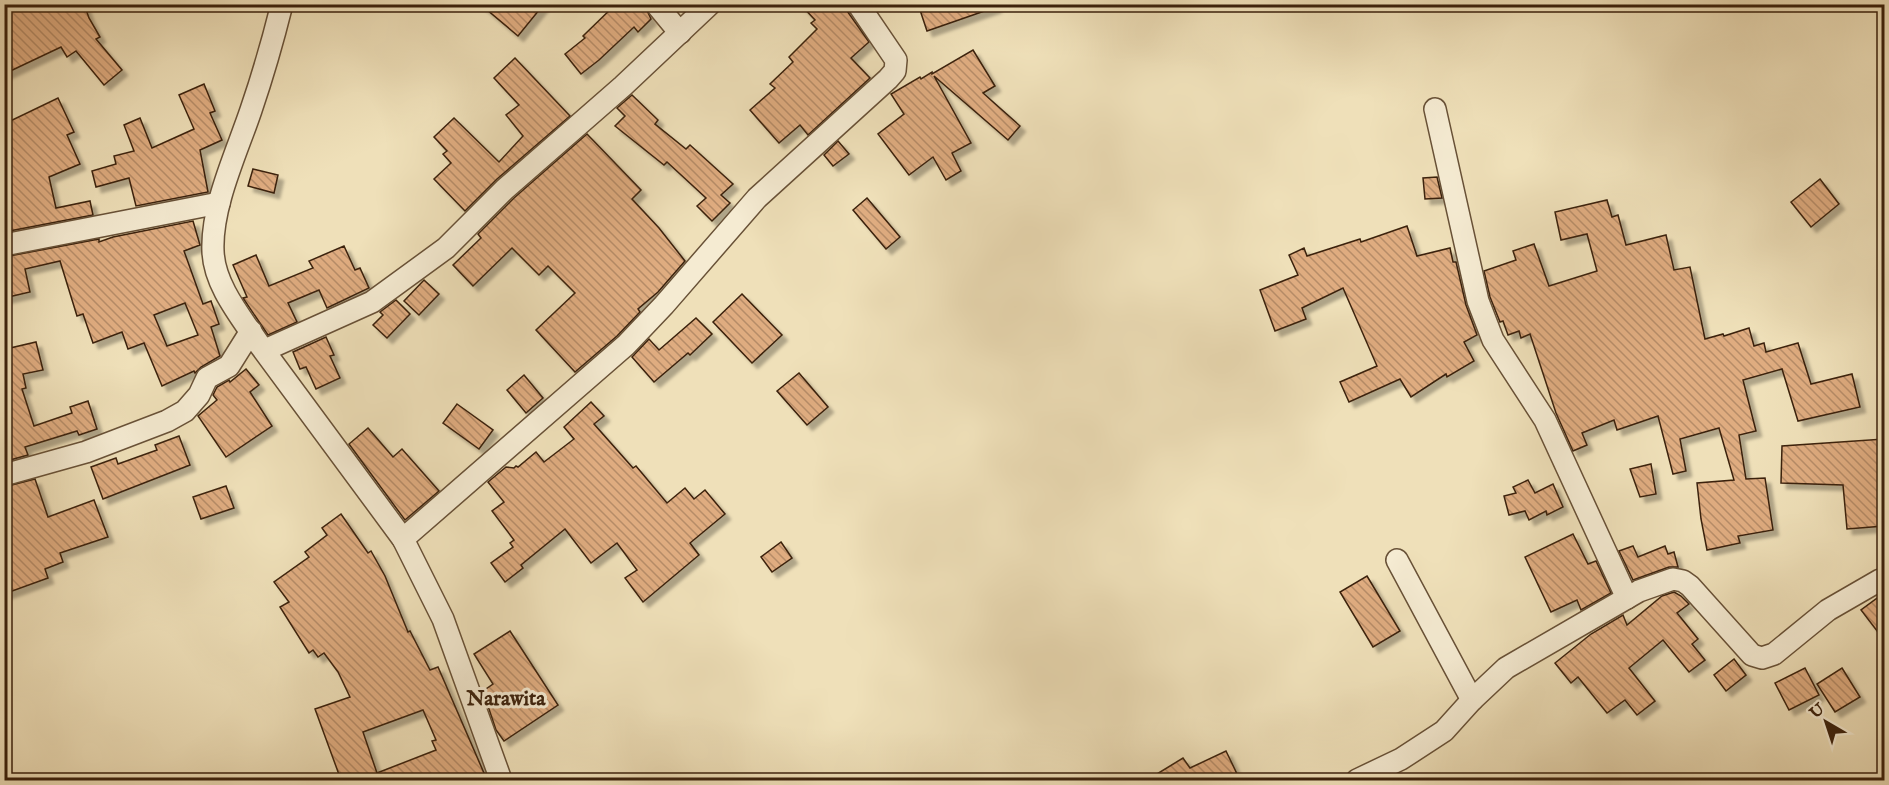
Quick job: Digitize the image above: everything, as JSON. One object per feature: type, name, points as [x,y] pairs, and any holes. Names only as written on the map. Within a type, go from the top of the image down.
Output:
[{"type":"street","points":[[282,4],[256,97],[219,203],[213,251],[218,276],[250,331],[403,539],[443,619],[501,780]]},
{"type":"street","points":[[656,4],[680,33]]},
{"type":"street","points":[[265,350],[372,302],[446,248],[506,189],[710,4]]},
{"type":"street","points":[[403,539],[626,345],[758,198],[895,71],[896,60],[858,4]]},
{"type":"street","points":[[1435,109],[1484,321],[1493,340],[1545,420],[1627,598]]},
{"type":"street","points":[[4,245],[219,203]]},
{"type":"street","points":[[4,475],[86,452],[167,422],[185,411],[199,395],[207,378],[229,366],[250,331]]},
{"type":"street","points":[[1396,560],[1472,700]]},
{"type":"street","points":[[1366,778],[1444,731],[1506,668],[1639,591],[1673,579],[1683,581],[1752,655],[1762,658],[1774,654],[1828,610],[1880,580],[1884,580]]},
{"type":"building","points":[[4,4],[84,4],[100,37],[96,39],[122,70],[104,85],[76,51],[67,57],[61,47],[4,74]]},
{"type":"building","points":[[480,4],[544,4],[518,36]]},
{"type":"building","points":[[616,4],[644,4],[651,19],[638,32],[634,27],[581,74],[565,54],[585,38],[583,36]]},
{"type":"building","points":[[800,4],[845,4],[847,11],[869,42],[851,58],[870,78],[808,135],[800,125],[779,143],[750,110],[775,88],[770,84],[793,62],[789,57],[817,29],[811,23],[815,20]]},
{"type":"building","points":[[918,4],[995,4],[996,7],[927,31]]},
{"type":"building","points":[[973,50],[995,86],[983,93],[1020,126],[1008,140],[934,76],[971,143],[952,153],[961,171],[946,180],[933,157],[909,175],[878,134],[904,114],[891,94]]},
{"type":"building","points":[[515,58],[570,116],[497,179],[465,211],[434,179],[451,163],[443,154],[447,151],[434,137],[454,118],[499,162],[523,136],[506,115],[519,105],[494,78]]},
{"type":"building","points":[[204,84],[215,111],[210,113],[222,140],[200,150],[208,192],[136,206],[129,178],[96,187],[92,171],[116,164],[114,156],[134,151],[124,125],[140,118],[152,148],[194,129],[179,95]]},
{"type":"building","points":[[632,95],[658,120],[655,124],[686,149],[690,145],[733,184],[721,195],[730,203],[712,221],[697,206],[706,198],[667,162],[664,165],[615,126],[625,116],[617,108]]},
{"type":"building","points":[[58,98],[74,132],[67,135],[80,164],[49,177],[56,208],[90,201],[93,215],[4,232],[4,124]]},
{"type":"building","points":[[587,134],[641,190],[632,199],[685,261],[658,292],[638,309],[640,312],[617,336],[575,372],[536,330],[575,293],[548,266],[539,275],[512,248],[473,286],[453,265],[481,238],[478,234],[514,198]]},
{"type":"building","points":[[838,141],[849,154],[833,166],[824,155]]},
{"type":"building","points":[[253,169],[278,175],[274,193],[248,186]]},
{"type":"building","points":[[1437,177],[1442,198],[1425,199],[1423,178]]},
{"type":"building","points":[[1820,179],[1839,204],[1811,227],[1791,202]]},
{"type":"building","points":[[867,198],[900,237],[886,249],[853,210]]},
{"type":"building","points":[[1607,200],[1612,217],[1618,215],[1626,245],[1666,235],[1674,270],[1690,267],[1705,339],[1749,328],[1754,346],[1764,343],[1766,352],[1798,343],[1811,384],[1852,374],[1860,407],[1798,421],[1782,369],[1743,380],[1756,431],[1739,435],[1746,479],[1765,478],[1773,530],[1738,536],[1740,543],[1707,550],[1697,483],[1734,480],[1719,428],[1680,439],[1686,471],[1673,474],[1658,416],[1617,430],[1614,420],[1582,433],[1587,445],[1573,451],[1556,413],[1530,334],[1521,338],[1519,331],[1508,335],[1503,321],[1500,322],[1490,297],[1484,271],[1516,260],[1513,251],[1534,244],[1549,286],[1597,271],[1587,234],[1561,240],[1555,212]]},
{"type":"building","points":[[193,221],[200,245],[184,251],[203,304],[211,301],[219,324],[211,327],[220,356],[195,373],[194,371],[162,386],[144,343],[128,349],[122,332],[93,343],[83,314],[77,316],[60,261],[25,269],[30,292],[4,298],[4,257],[99,239],[99,242],[113,237]],"holes":[[[185,303],[198,335],[167,346],[154,315]]]},
{"type":"building","points":[[1407,226],[1417,256],[1450,248],[1477,335],[1464,342],[1474,361],[1447,377],[1446,374],[1411,397],[1400,379],[1349,402],[1340,382],[1377,366],[1343,288],[1302,308],[1306,319],[1275,331],[1260,290],[1298,275],[1289,255],[1304,248],[1307,256],[1360,239],[1361,242]]},
{"type":"building","points":[[344,246],[355,270],[360,268],[369,288],[327,308],[319,290],[288,303],[297,322],[268,335],[243,298],[247,297],[233,265],[256,255],[269,286],[313,268],[309,261]]},
{"type":"building","points":[[424,280],[439,294],[419,315],[404,301]]},
{"type":"building","points":[[742,294],[782,335],[752,363],[713,322]]},
{"type":"building","points":[[396,300],[410,314],[387,338],[373,325],[383,315],[380,312]]},
{"type":"building","points":[[696,318],[712,334],[690,355],[688,353],[654,382],[632,357],[649,339],[659,350]]},
{"type":"building","points":[[326,337],[334,355],[330,356],[340,378],[316,389],[306,367],[300,369],[293,352]]},
{"type":"building","points":[[36,342],[43,370],[23,374],[26,388],[22,389],[34,426],[72,413],[70,407],[88,401],[97,429],[79,435],[77,431],[25,447],[28,455],[10,460],[4,442],[4,345],[9,344],[10,348]]},
{"type":"building","points":[[246,369],[259,385],[250,392],[272,426],[226,457],[198,416],[217,400],[213,395],[217,387],[229,380],[230,382]]},
{"type":"building","points":[[799,373],[828,407],[807,425],[777,391]]},
{"type":"building","points":[[524,375],[543,398],[526,413],[507,390]]},
{"type":"building","points":[[591,402],[604,416],[594,424],[633,468],[636,466],[667,503],[685,488],[694,499],[705,490],[725,514],[690,543],[699,555],[643,602],[625,578],[637,570],[617,543],[591,563],[565,529],[521,565],[523,568],[505,582],[491,563],[513,547],[510,543],[514,540],[492,511],[504,502],[488,482],[506,467],[518,467],[536,452],[544,462],[574,439],[564,427]]},
{"type":"building","points":[[457,404],[493,430],[479,449],[443,423]]},
{"type":"building","points":[[368,428],[393,457],[402,449],[439,491],[405,520],[349,444]]},
{"type":"building","points":[[179,436],[190,465],[103,499],[91,467],[116,458],[118,464],[157,450],[155,445]]},
{"type":"building","points":[[1884,439],[1884,486],[1882,486],[1884,526],[1847,529],[1843,485],[1781,483],[1782,446]]},
{"type":"building","points":[[1651,464],[1656,494],[1640,497],[1630,469]]},
{"type":"building","points":[[35,479],[48,517],[94,500],[108,537],[60,553],[63,562],[45,569],[48,578],[4,594],[4,487]]},
{"type":"building","points":[[1528,480],[1535,493],[1553,484],[1563,507],[1547,515],[1546,511],[1529,520],[1525,511],[1509,515],[1504,496],[1516,493],[1513,487]]},
{"type":"building","points":[[226,486],[234,508],[201,519],[193,497]]},
{"type":"building","points":[[341,514],[368,553],[371,551],[385,576],[408,632],[410,631],[430,670],[438,667],[487,780],[341,780],[315,709],[350,697],[338,672],[324,653],[318,657],[313,650],[309,653],[280,607],[289,602],[274,582],[309,557],[305,552],[327,535],[322,528]],"holes":[[[423,710],[436,740],[432,741],[436,750],[377,773],[363,732]]]},
{"type":"building","points":[[1573,534],[1588,564],[1596,561],[1611,593],[1581,610],[1577,600],[1551,612],[1525,557]]},
{"type":"building","points":[[781,542],[792,558],[772,572],[761,557]]},
{"type":"building","points":[[1633,546],[1638,557],[1665,546],[1668,554],[1674,552],[1678,567],[1669,567],[1633,580],[1619,551]]},
{"type":"building","points":[[1367,576],[1400,631],[1373,647],[1340,592]]},
{"type":"building","points":[[1674,592],[1689,604],[1677,613],[1698,639],[1692,644],[1705,660],[1689,672],[1663,640],[1629,668],[1655,701],[1637,715],[1625,700],[1607,713],[1578,677],[1571,683],[1555,663],[1591,634],[1623,615],[1627,625],[1662,596]]},
{"type":"building","points":[[1884,593],[1884,640],[1861,610]]},
{"type":"building","points":[[510,631],[558,705],[504,741],[496,730],[483,691],[493,684],[474,654]]},
{"type":"building","points":[[1734,659],[1746,675],[1726,691],[1714,675]]},
{"type":"building","points":[[1805,668],[1819,695],[1789,710],[1775,683]]},
{"type":"building","points":[[1842,668],[1860,697],[1835,712],[1817,684]]},
{"type":"building","points":[[1226,751],[1238,776],[1229,780],[1147,780],[1183,758],[1190,768]]},
{"type":"district","name":"Narawita","points":[[506,698]]}]
